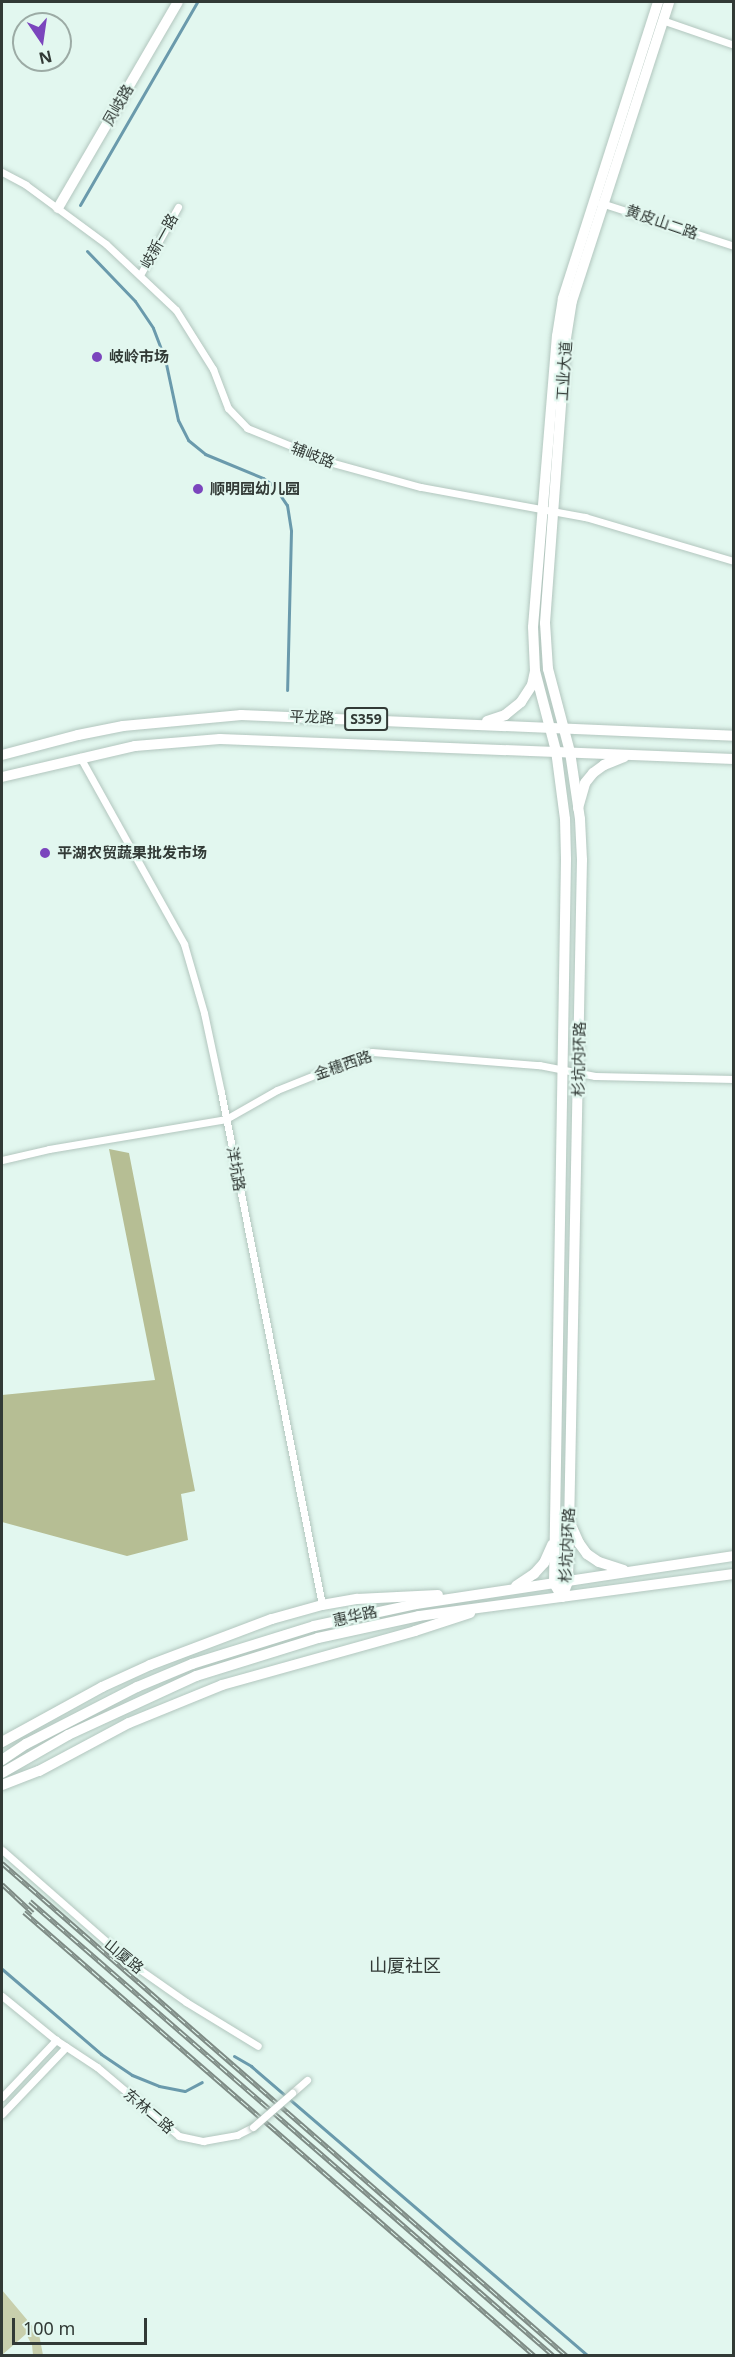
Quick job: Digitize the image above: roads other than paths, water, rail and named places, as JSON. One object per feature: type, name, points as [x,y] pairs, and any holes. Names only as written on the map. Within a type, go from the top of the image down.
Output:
[{"type":"street","name":"凤岐路","points":[[58,208],[178,2]]},
{"type":"street","name":"工业大道","points":[[570,752],[548,669],[544,635],[548,510],[560,316],[568,279],[658,2]]},
{"type":"street","name":"工业大道","points":[[555,752],[535,671],[533,627],[569,318],[603,202],[669,2]]},
{"type":"street","points":[[662,20],[734,45]]},
{"type":"street","name":"辅岐路","points":[[2,172],[58,208],[106,244],[182,318],[213,369],[228,408],[247,428],[333,464],[421,487],[608,523],[734,561]]},
{"type":"street","points":[[591,208],[603,202]]},
{"type":"street","name":"黄皮山二路","points":[[603,202],[734,246]]},
{"type":"street","name":"岐新一路","points":[[140,275],[178,207]]},
{"type":"street","points":[[471,724],[494,720],[513,709],[527,694],[535,671]]},
{"type":"street","name":"平龙路","points":[[2,755],[89,732],[200,717],[285,715],[734,736]]},
{"type":"street","name":"平龙路","points":[[2,777],[135,746],[220,739],[734,759]]},
{"type":"street","name":"杉坑内环路","points":[[555,752],[565,819],[566,859],[554,1583],[562,1597]]},
{"type":"street","name":"杉坑内环路","points":[[562,1597],[568,1581],[582,860],[570,752]]},
{"type":"street","points":[[578,808],[585,783],[593,773],[617,759],[633,755]]},
{"type":"street","name":"洋坑路","points":[[80,757],[184,944],[204,1013],[322,1605]]},
{"type":"street","name":"金穗西路","points":[[2,1160],[49,1149],[226,1119],[278,1090],[372,1052],[539,1065],[595,1076],[734,1079]]},
{"type":"street","points":[[569,1516],[579,1543],[588,1554],[614,1568],[630,1571]]},
{"type":"street","points":[[506,1590],[534,1574],[544,1563],[555,1536]]},
{"type":"street","name":"惠华路","points":[[2,1760],[53,1730],[137,1687],[192,1664],[314,1626],[365,1613],[734,1556]]},
{"type":"street","name":"惠华路","points":[[2,1773],[41,1749],[142,1699],[196,1676],[318,1638],[419,1616],[734,1574]]},
{"type":"street","points":[[2,1742],[92,1692],[150,1665],[272,1620],[322,1605],[396,1596],[483,1594]]},
{"type":"street","points":[[2,1785],[49,1766],[129,1723],[222,1685],[415,1631],[484,1607]]},
{"type":"street","name":"山厦路","points":[[2,1850],[132,1964],[186,2002],[258,2046]]},
{"type":"street","name":"东林二路","points":[[2,1996],[56,2040],[97,2067],[179,2136],[203,2141],[237,2135],[253,2127],[307,2080]]},
{"type":"street","points":[[2,2097],[56,2040]]},
{"type":"street","points":[[2,2114],[66,2047]]},
{"type":"waterway","points":[[80,205],[197,2]]},
{"type":"waterway","points":[[87,251],[135,301],[153,328],[165,359],[178,420],[188,440],[205,454],[263,478],[274,486],[287,505],[291,531],[287,690]]},
{"type":"waterway","points":[[2,1969],[101,2054],[132,2075],[159,2086],[185,2091],[202,2082]]},
{"type":"waterway","points":[[234,2056],[251,2066],[588,2356]]},
{"type":"railway","points":[[2,1863],[567,2356]]},
{"type":"railway","points":[[2,1884],[33,1913]]},
{"type":"railway","points":[[30,1901],[554,2356]]},
{"type":"railway","points":[[24,1912],[535,2356]]},
{"type":"place","name":"岐岭市场","points":[[97,357]]},
{"type":"place","name":"顺明园幼儿园","points":[[198,489]]},
{"type":"place","name":"平湖农贸蔬果批发市场","points":[[45,853]]},
{"type":"district","name":"山厦社区","points":[[405,1965]]}]
